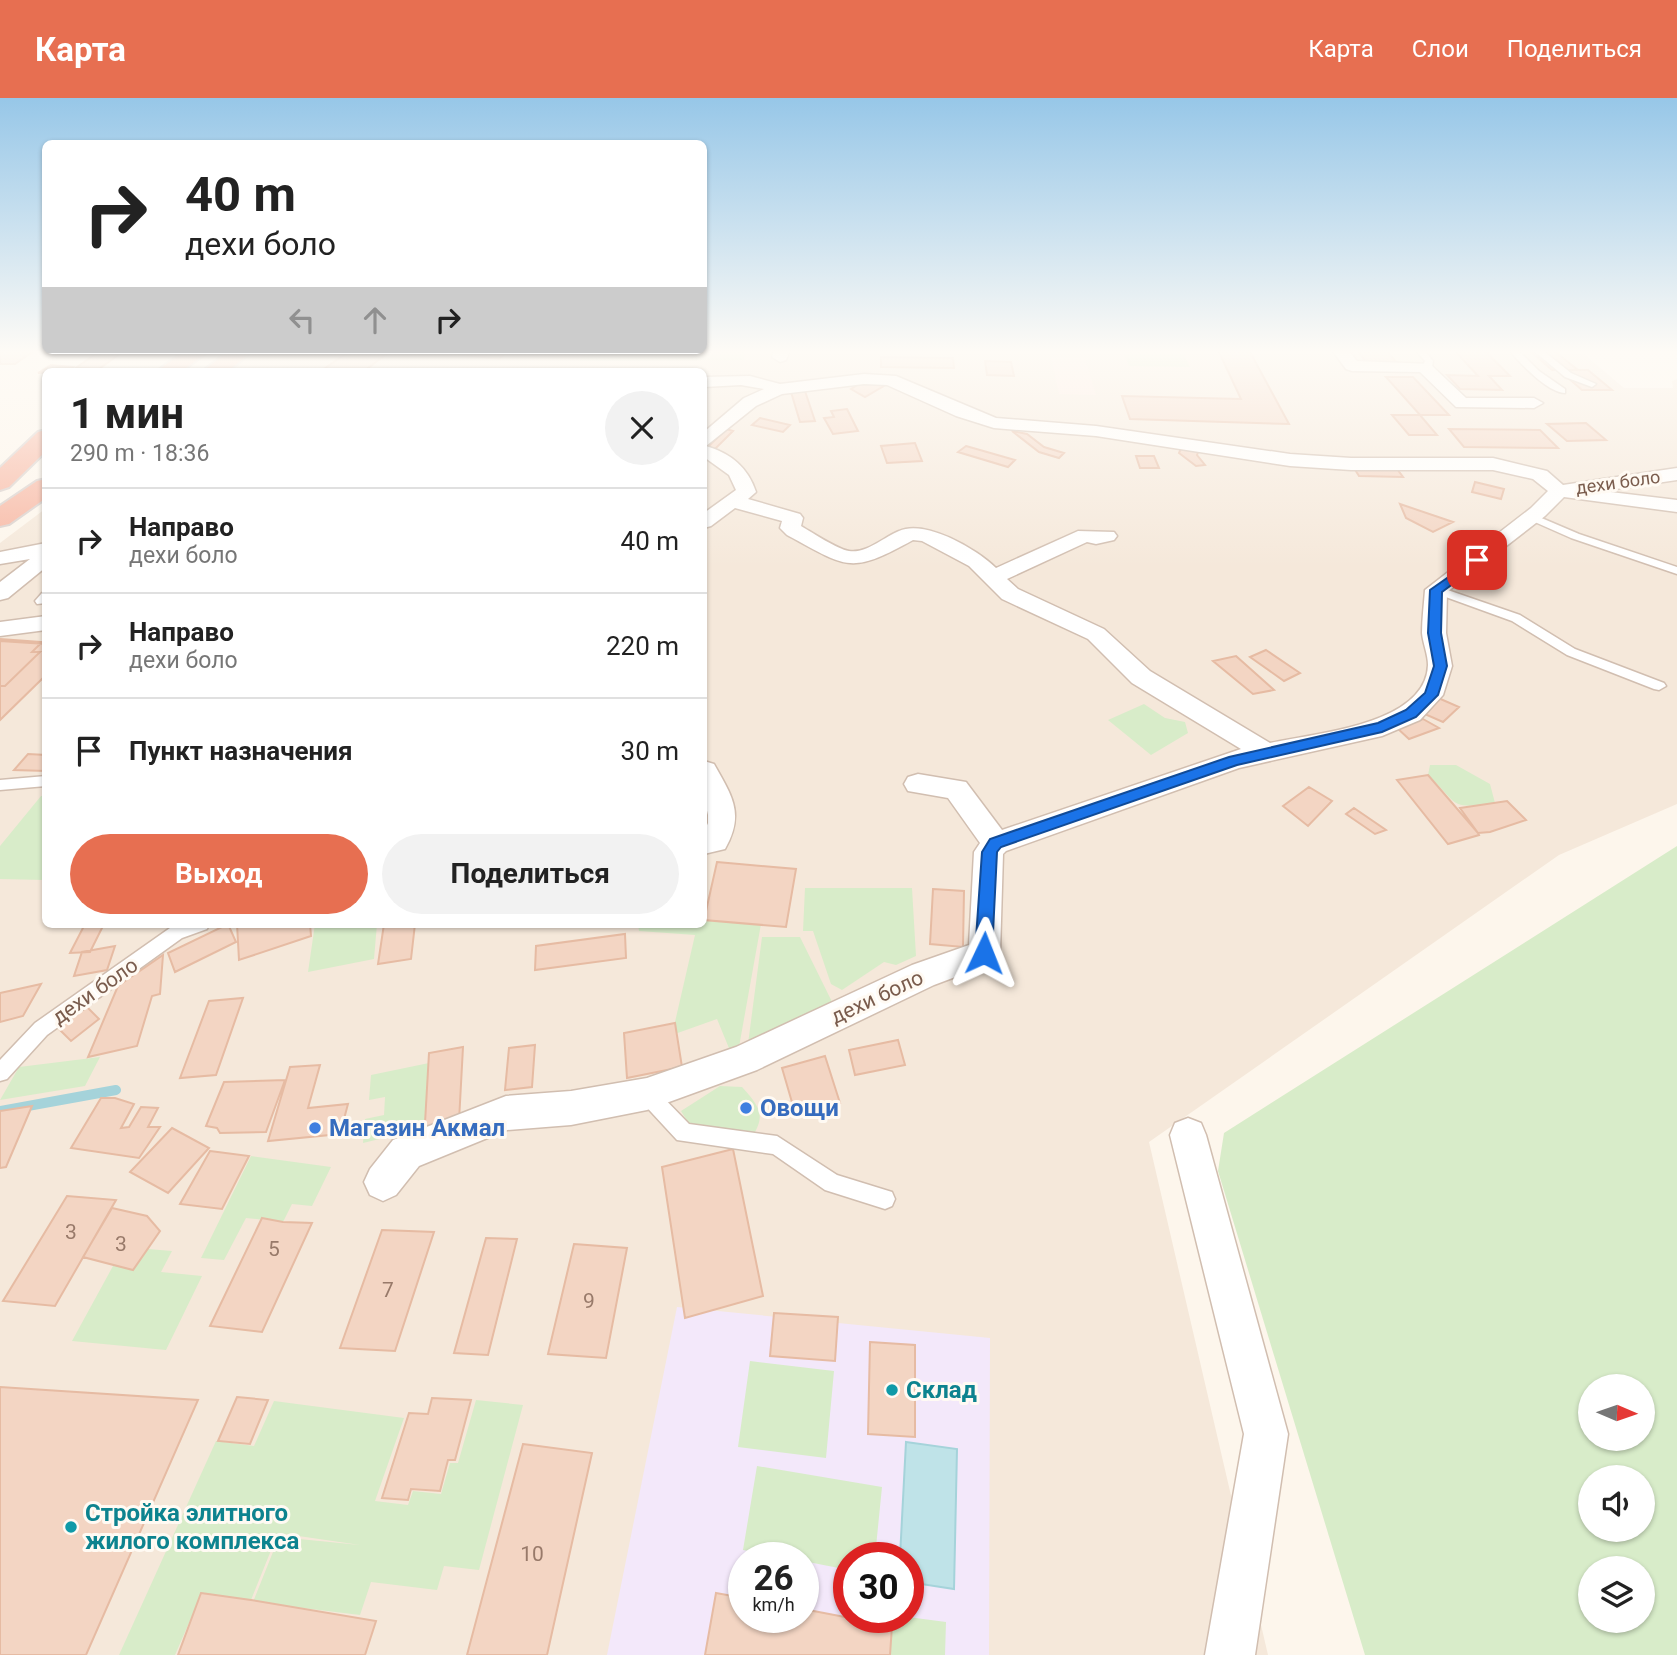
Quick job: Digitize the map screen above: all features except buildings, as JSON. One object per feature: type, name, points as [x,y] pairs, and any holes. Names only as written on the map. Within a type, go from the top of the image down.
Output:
[{"type":"highway","points":[[0,482],[42,441]]},
{"type":"highway","points":[[0,488],[42,456]]},
{"type":"highway","points":[[0,508],[42,477]]},
{"type":"highway","points":[[0,518],[42,489]]},
{"type":"street","name":"дехи боло","points":[[707,438],[726,423]]},
{"type":"street","name":"дехи боло","points":[[993,423],[1110,433],[1290,460],[1351,464],[1493,464],[1540,475],[1559,491],[1677,506]]},
{"type":"street","points":[[707,452],[727,460],[744,483],[746,492],[707,520]]},
{"type":"street","name":"дехи боло","points":[[1436,590],[1531,517],[1559,491],[1677,474]]},
{"type":"street","points":[[732,501],[793,518],[790,528],[846,558],[870,555],[908,534],[917,533],[977,561],[1010,594],[1096,634],[1141,677],[1267,753]]},
{"type":"street","points":[[993,577],[1085,535],[1096,538],[1107,536]]},
{"type":"street","points":[[0,558],[42,556]]},
{"type":"street","points":[[0,593],[42,558]]},
{"type":"street","points":[[918,784],[956,789],[996,843],[1234,760],[1382,727],[1411,714],[1432,695],[1440,666],[1434,633],[1436,590]]},
{"type":"street","points":[[0,629],[42,607]]},
{"type":"street","points":[[707,777],[722,806],[723,832],[715,841],[707,842]]},
{"type":"street","name":"дехи боло","points":[[383,1182],[406,1153],[506,1113],[571,1108],[647,1094],[745,1059],[923,975],[984,953],[989,852],[996,843]]},
{"type":"street","points":[[1188,1135],[1266,1434],[1230,1655]]},
{"type":"lane","points":[[1531,517],[1574,536],[1677,571]]},
{"type":"lane","points":[[1436,590],[1516,618],[1571,652],[1659,686]]},
{"type":"lane","points":[[0,785],[42,782]]},
{"type":"lane","name":"дехи боло","points":[[0,1073],[41,1029],[176,933],[190,928]]},
{"type":"lane","points":[[647,1094],[684,1133],[777,1145],[832,1183],[885,1199]]},
{"type":"shaded area","points":[[707,423],[1677,423],[1677,804],[1559,855],[1149,1142],[1268,1655],[0,1655],[0,543],[42,511],[42,928],[707,928]]},
{"type":"shaded area","points":[[677,1307],[990,1338],[989,1655],[607,1655]]},
{"type":"green space","points":[[1144,704],[1165,718],[1185,722],[1188,733],[1151,755],[1108,720]]},
{"type":"green space","points":[[1430,765],[1456,765],[1490,784],[1495,803],[1461,805],[1450,798],[1428,775]]},
{"type":"green space","points":[[42,796],[42,880],[0,879],[0,846]]},
{"type":"green space","points":[[1677,846],[1677,1655],[1365,1655],[1218,1171],[1224,1133]]},
{"type":"green space","points":[[805,888],[912,888],[916,956],[896,965],[884,962],[842,990],[831,984],[813,931],[803,931]]},
{"type":"green space","points":[[707,920],[761,924],[739,1047],[748,1044],[762,937],[800,937],[838,1014],[731,1053],[717,1019],[672,1035],[695,935],[639,931],[639,928],[707,928]]},
{"type":"green space","points":[[314,928],[377,928],[374,959],[308,972]]},
{"type":"green space","points":[[100,1057],[85,1086],[0,1100],[19,1067]]},
{"type":"green space","points":[[429,1063],[425,1123],[400,1128],[400,1134],[363,1143],[365,1119],[384,1115],[385,1097],[369,1100],[371,1075]]},
{"type":"green space","points":[[720,1086],[742,1087],[759,1110],[759,1123],[746,1147],[696,1135],[681,1111]]},
{"type":"green space","points":[[251,1156],[331,1167],[312,1206],[292,1204],[283,1222],[246,1218],[224,1260],[201,1258]]},
{"type":"green space","points":[[148,1249],[172,1251],[161,1272],[202,1276],[166,1350],[72,1341],[113,1266],[131,1267]]},
{"type":"green space","points":[[750,1361],[834,1371],[826,1458],[738,1447]]},
{"type":"green space","points":[[476,1400],[523,1405],[479,1570],[444,1566],[437,1590],[371,1582],[360,1615],[253,1602],[279,1537],[360,1545],[278,1533],[251,1600],[202,1593],[175,1655],[119,1655],[216,1441],[254,1446],[274,1401],[404,1418],[375,1501],[408,1505],[413,1491],[441,1494],[450,1463],[458,1463]]},
{"type":"green space","points":[[757,1466],[882,1487],[876,1542],[833,1542],[833,1567],[819,1564],[819,1542],[744,1542]]},
{"type":"green space","points":[[924,1619],[946,1622],[945,1655],[856,1655],[858,1633],[924,1633]]},
{"type":"water","points":[[906,1442],[957,1449],[954,1589],[924,1584],[924,1542],[901,1542]]},
{"type":"waterway","points":[[0,1111],[116,1090]]},
{"type":"place","name":"Овощи","points":[[746,1108]]},
{"type":"place","name":"Магазин Акмал","points":[[315,1128]]},
{"type":"place","name":"Склад","points":[[892,1390]]},
{"type":"place","name":"Стройка элитного жилого комплекса","points":[[71,1527]]},
{"type":"route","points":[[984,953],[989,852],[996,843],[1234,760],[1382,727],[1411,714],[1432,695],[1440,666],[1434,633],[1436,590],[1477,560]]}]
